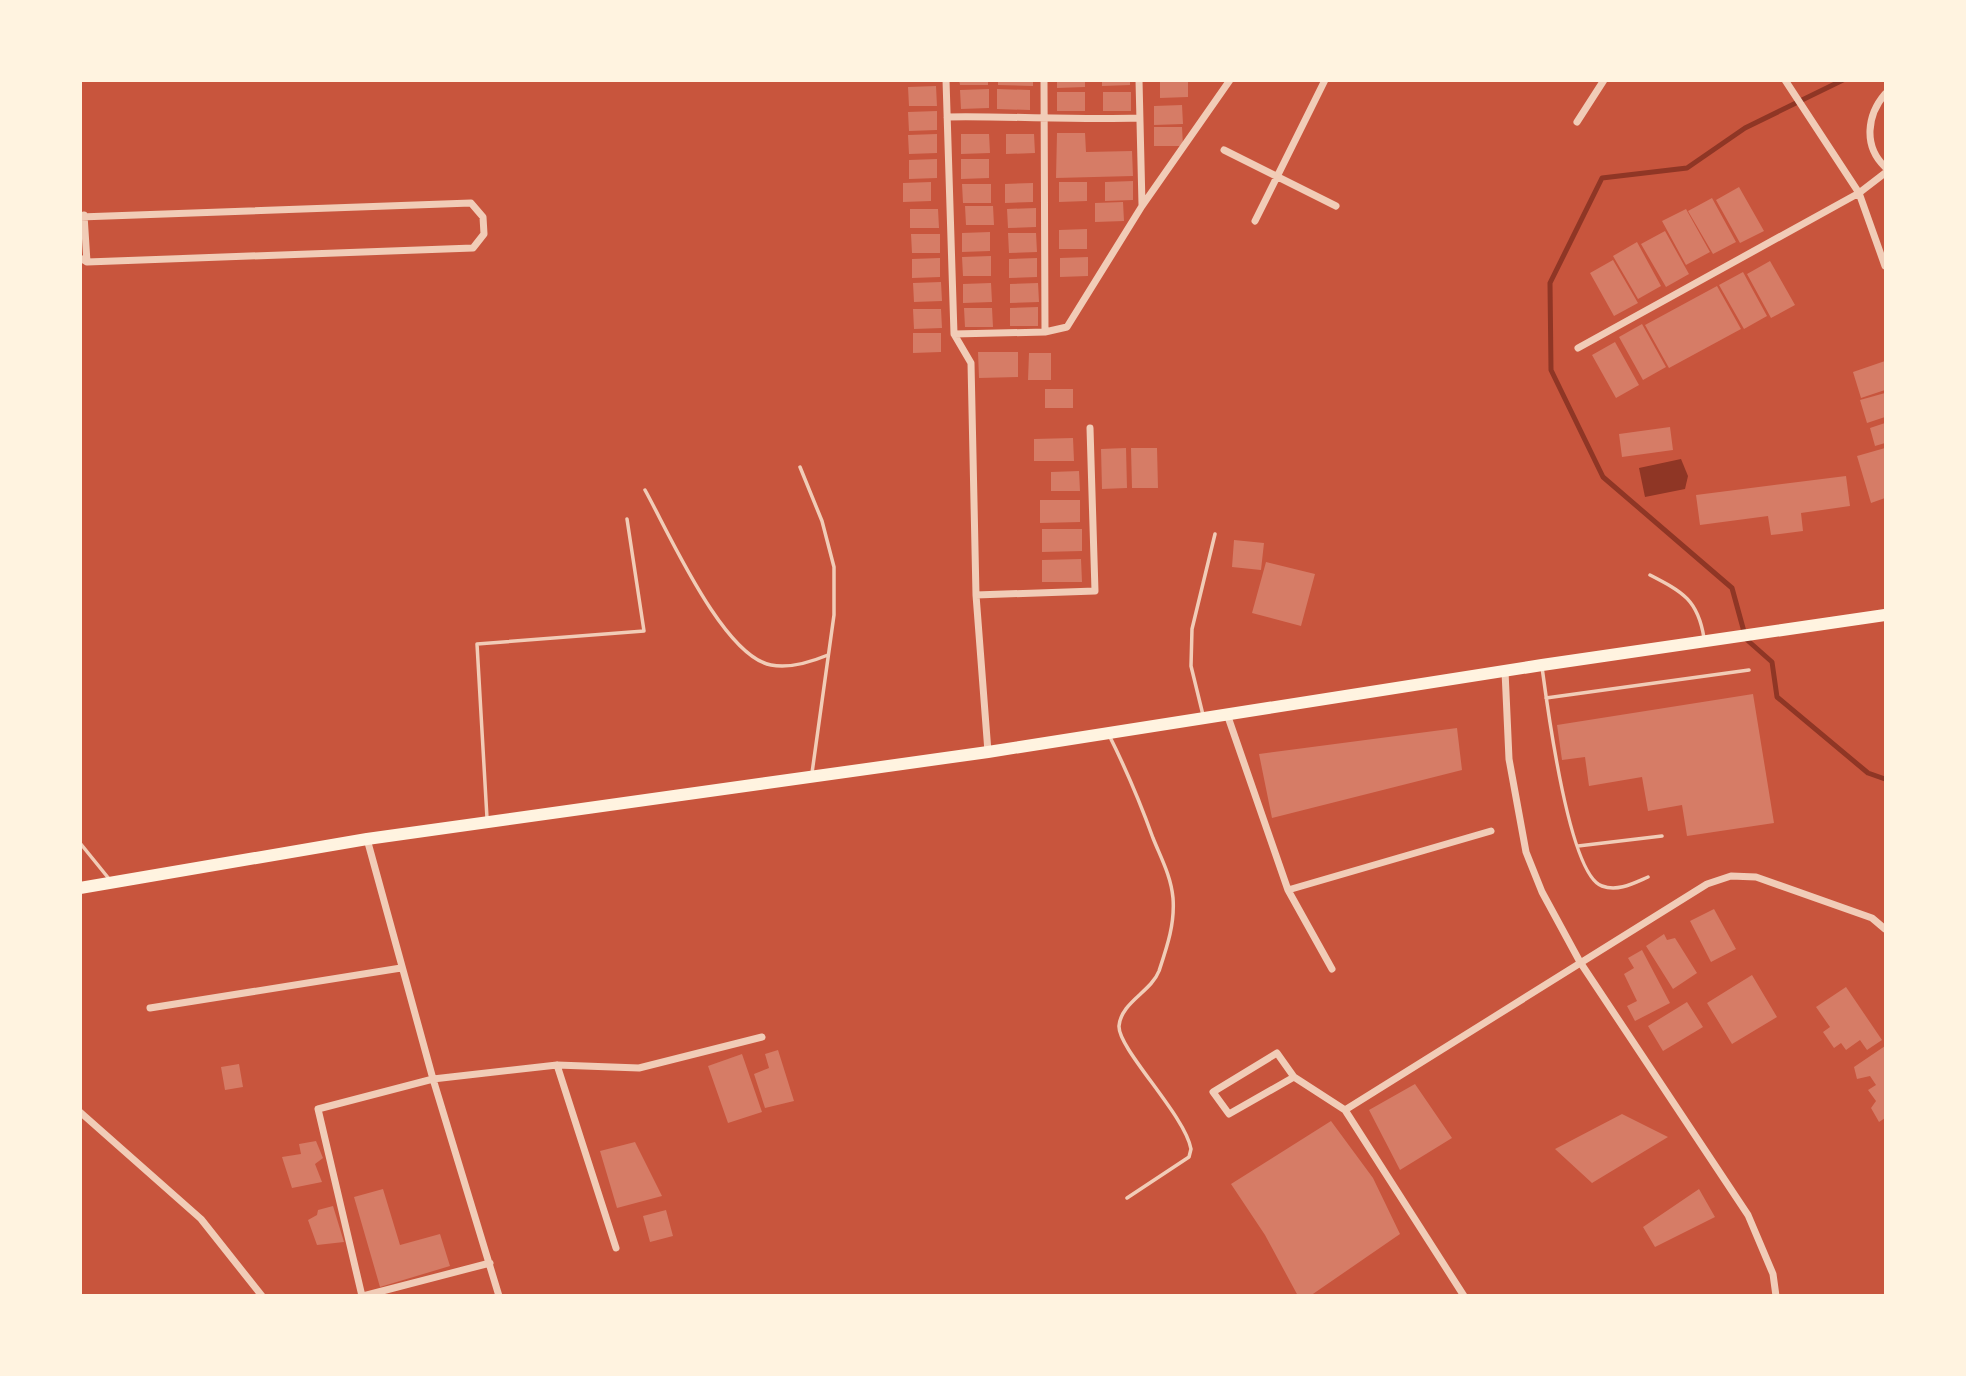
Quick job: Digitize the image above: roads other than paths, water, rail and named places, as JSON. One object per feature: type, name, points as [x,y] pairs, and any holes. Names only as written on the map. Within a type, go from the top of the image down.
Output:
[{"type":"main road","points":[[80,888],[367,839],[988,752],[1542,665],[1885,615]]},
{"type":"street","points":[[946,80],[954,334],[971,363],[976,595],[988,752]]},
{"type":"street","points":[[1044,80],[1045,332]]},
{"type":"street","points":[[1139,80],[1142,206]]},
{"type":"street","points":[[954,334],[1045,332],[1067,327],[1142,206],[1230,80]]},
{"type":"street","points":[[1255,221],[1325,80]]},
{"type":"street","points":[[1577,122],[1604,80]]},
{"type":"street","points":[[1785,80],[1859,193],[1885,266]]},
{"type":"street","points":[[1885,94],[1873,109],[1869,129],[1874,149],[1885,167]]},
{"type":"street","points":[[947,117],[1139,118]]},
{"type":"street","points":[[1224,150],[1336,206]]},
{"type":"street","points":[[1578,348],[1859,193],[1885,173]]},
{"type":"street","points":[[471,203],[484,216],[484,234],[473,248],[84,260],[82,216],[471,203]]},
{"type":"street","points":[[976,595],[1095,591],[1090,428]]},
{"type":"street","points":[[1505,671],[1509,759],[1526,852],[1542,892],[1580,962],[1748,1215],[1773,1274],[1776,1296]]},
{"type":"street","points":[[1227,714],[1288,890],[1332,969]]},
{"type":"street","points":[[1288,890],[1491,831]]},
{"type":"street","points":[[367,839],[433,1080],[499,1296]]},
{"type":"street","points":[[1345,1110],[1707,884],[1731,876],[1756,877],[1872,918],[1885,929]]},
{"type":"street","points":[[150,1008],[401,968]]},
{"type":"street","points":[[490,1263],[362,1296],[318,1109],[433,1080],[557,1065],[639,1068],[673,1062],[762,1037]]},
{"type":"street","points":[[1294,1077],[1229,1114],[1213,1092],[1277,1053],[1294,1077],[1345,1110],[1464,1296]]},
{"type":"street","points":[[557,1065],[616,1248]]},
{"type":"street","points":[[80,1112],[201,1219],[262,1296]]},
{"type":"lane","points":[[800,467],[822,521],[834,567],[834,615],[812,775]]},
{"type":"lane","points":[[645,490],[709,607],[743,653],[771,665],[807,664],[828,655]]},
{"type":"lane","points":[[487,824],[477,644],[644,631],[627,519]]},
{"type":"lane","points":[[1204,717],[1191,666],[1192,629],[1215,534]]},
{"type":"lane","points":[[1650,575],[1692,602],[1708,640]]},
{"type":"lane","points":[[1542,665],[1558,777],[1586,874],[1601,886],[1621,888],[1648,877]]},
{"type":"lane","points":[[1546,698],[1749,670]]},
{"type":"lane","points":[[1108,733],[1135,786],[1170,876],[1173,901],[1171,939],[1157,976],[1123,1013],[1119,1028],[1123,1043],[1157,1086],[1191,1149],[1189,1157],[1127,1198]]},
{"type":"lane","points":[[1578,846],[1662,836]]},
{"type":"lane","points":[[80,844],[113,884]]},
{"type":"waterway","points":[[1843,80],[1745,128],[1687,168],[1602,178],[1550,283],[1551,370],[1603,477],[1732,588],[1746,639],[1772,662],[1777,697],[1868,773],[1885,779]]}]
